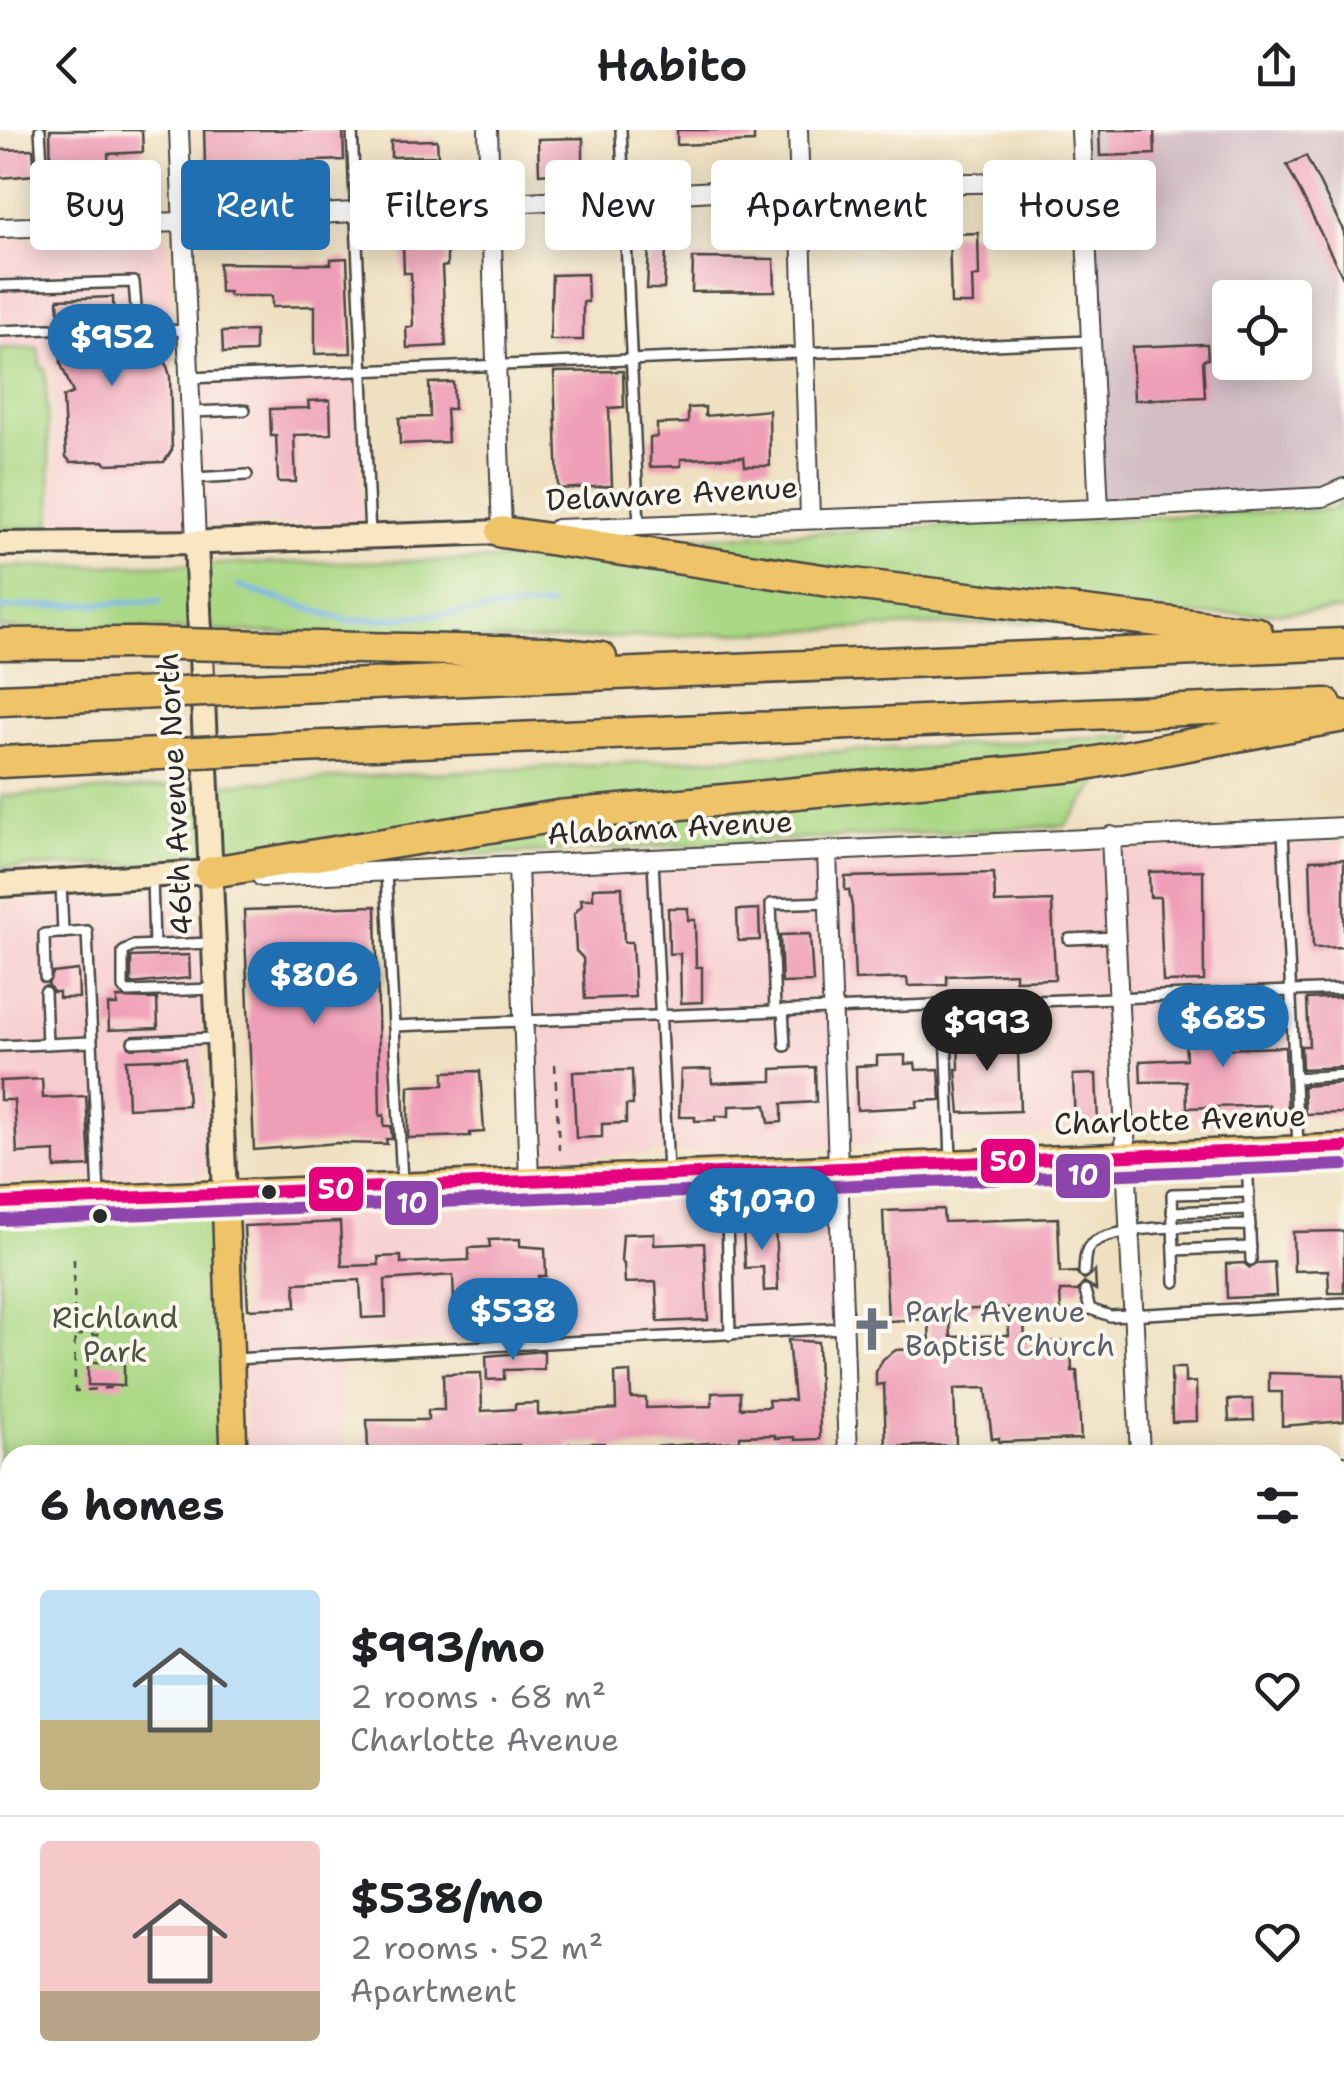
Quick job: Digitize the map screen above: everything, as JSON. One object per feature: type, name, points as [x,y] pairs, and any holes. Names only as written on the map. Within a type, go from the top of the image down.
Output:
[{"type":"highway","points":[[502,532],[829,580],[1344,644]]},
{"type":"highway","points":[[0,644],[545,652],[709,669]]},
{"type":"highway","points":[[0,700],[1344,644]]},
{"type":"highway","points":[[0,762],[1344,703]]},
{"type":"highway","points":[[212,872],[558,816],[1075,766],[1344,716]]},
{"type":"main road","name":"Delaware Avenue","points":[[0,544],[502,532]]},
{"type":"main road","name":"46th Avenue North","points":[[196,542],[234,1445]]},
{"type":"main road","name":"Alabama Avenue","points":[[0,886],[212,872]]},
{"type":"main road","name":"Charlotte Avenue","points":[[0,1204],[1344,1147]]},
{"type":"street","name":"46th Avenue North","points":[[179,130],[181,191]]},
{"type":"street","points":[[488,130],[490,160]]},
{"type":"street","points":[[798,130],[799,160]]},
{"type":"street","points":[[1081,130],[1083,160]]},
{"type":"street","points":[[0,228],[30,227]]},
{"type":"street","name":"46th Avenue North","points":[[183,250],[196,542]]},
{"type":"street","points":[[494,250],[502,532]]},
{"type":"street","points":[[802,250],[810,518]]},
{"type":"street","points":[[1087,250],[1099,510]]},
{"type":"street","name":"Delaware Avenue","points":[[502,532],[1099,510],[1323,497],[1344,488]]},
{"type":"street","name":"Alabama Avenue","points":[[212,872],[252,877],[1344,827]]},
{"type":"street","points":[[1110,836],[1140,1445]]},
{"type":"street","points":[[827,851],[848,1445]]},
{"type":"street","points":[[518,866],[528,1181]]},
{"type":"lane","points":[[40,130],[42,160]]},
{"type":"lane","points":[[352,130],[353,160]]},
{"type":"lane","points":[[621,130],[622,160]]},
{"type":"lane","points":[[357,250],[370,536]]},
{"type":"lane","points":[[627,250],[640,526]]},
{"type":"lane","points":[[0,286],[134,282],[138,332],[187,330]]},
{"type":"lane","points":[[0,331],[50,329]]},
{"type":"lane","points":[[189,378],[1092,341]]},
{"type":"lane","points":[[190,412],[245,410]]},
{"type":"lane","points":[[192,478],[246,476]]},
{"type":"lane","points":[[1283,831],[1298,1149]]},
{"type":"lane","points":[[653,860],[669,1175]]},
{"type":"lane","points":[[386,869],[402,1188]]},
{"type":"lane","points":[[152,876],[154,945]]},
{"type":"lane","points":[[61,882],[63,933]]},
{"type":"lane","points":[[785,1046],[771,904],[828,902]]},
{"type":"lane","points":[[45,977],[44,934],[86,932],[99,1199]]},
{"type":"lane","points":[[1069,939],[1116,937]]},
{"type":"lane","points":[[214,943],[133,946],[123,952],[123,988],[127,992],[217,989]]},
{"type":"lane","points":[[394,1026],[1344,989]]},
{"type":"lane","points":[[46,992],[47,1044]]},
{"type":"lane","points":[[945,1003],[951,1162]]},
{"type":"lane","points":[[133,1042],[219,1038]]},
{"type":"lane","points":[[0,1046],[90,1042]]},
{"type":"lane","points":[[1295,1078],[1344,1076]]},
{"type":"lane","points":[[1247,1150],[1252,1260]]},
{"type":"lane","points":[[726,1172],[730,1335]]},
{"type":"lane","points":[[1175,1282],[1172,1194],[1248,1192]]},
{"type":"lane","points":[[1172,1212],[1249,1209]]},
{"type":"lane","points":[[1084,1272],[1091,1244],[1128,1232],[1250,1225]]},
{"type":"lane","points":[[1174,1250],[1251,1247]]},
{"type":"lane","points":[[1085,1291],[1094,1313],[1136,1315],[1344,1303]]},
{"type":"lane","points":[[231,1360],[843,1328]]},
{"type":"path","points":[[555,1064],[559,1150]]},
{"type":"path","points":[[74,1259],[75,1391],[120,1388]]},
{"type":"path","points":[[74,1334],[98,1334],[99,1360]]},
{"type":"shaded area","points":[[1077,130],[1344,130],[1344,477],[1323,497],[1099,509],[1084,250],[1156,250],[1156,160],[1079,160]]},
{"type":"shaded area","points":[[161,233],[169,245],[175,387],[356,379],[363,522],[57,532],[51,368],[41,369],[38,348],[0,348],[0,239],[30,238],[30,250],[161,250]]},
{"type":"shaded area","points":[[1344,841],[1344,1116],[871,1145],[543,1158],[530,879],[538,871]]},
{"type":"shaded area","points":[[186,893],[197,898],[207,1166],[203,1175],[0,1183],[0,901]]},
{"type":"shaded area","points":[[824,1194],[832,1203],[836,1325],[341,1347],[344,1445],[247,1445],[237,1220]]},
{"type":"green space","points":[[0,348],[38,348],[41,368],[45,369],[52,513],[45,528],[0,529]]},
{"type":"green space","points":[[1344,497],[1344,610],[526,641],[83,627],[0,629],[0,567],[496,560],[638,540],[1335,509]]},
{"type":"green space","points":[[1134,736],[1065,826],[527,853],[0,868],[0,796]]},
{"type":"green space","name":"Richland Park","points":[[225,1194],[234,1445],[0,1445],[0,1203]]},
{"type":"building","points":[[50,130],[142,130],[143,152],[108,154],[108,160],[51,160]]},
{"type":"building","points":[[204,130],[343,130],[344,160],[205,160]]},
{"type":"building","points":[[677,130],[754,130],[754,142],[677,145]]},
{"type":"building","points":[[1099,130],[1154,130],[1155,154],[1100,156]]},
{"type":"building","points":[[583,138],[583,160],[545,160],[545,174],[539,174],[538,139]]},
{"type":"building","points":[[437,140],[438,156],[391,157],[391,141]]},
{"type":"building","points":[[33,149],[30,175],[0,178],[0,150]]},
{"type":"building","points":[[1306,156],[1344,232],[1344,280],[1287,165]]},
{"type":"building","points":[[978,233],[979,276],[972,277],[973,304],[951,304],[949,250],[963,250],[963,234]]},
{"type":"building","points":[[403,250],[447,250],[447,266],[442,267],[446,346],[407,348],[406,327],[413,327],[411,273],[404,273]]},
{"type":"building","points":[[649,250],[666,250],[664,289],[647,289]]},
{"type":"building","points":[[347,258],[351,353],[315,354],[315,306],[272,307],[272,296],[229,296],[229,292],[220,292],[219,263],[331,264],[331,259]]},
{"type":"building","points":[[693,258],[774,259],[775,291],[692,292]]},
{"type":"building","points":[[587,274],[583,340],[550,340],[552,275]]},
{"type":"building","points":[[113,297],[114,342],[171,340],[163,353],[170,376],[172,450],[164,462],[106,464],[71,462],[66,457],[63,397],[73,393],[61,364],[58,299]]},
{"type":"building","points":[[255,331],[255,352],[223,353],[222,332]]},
{"type":"building","points":[[1207,344],[1208,359],[1203,360],[1205,397],[1134,400],[1132,347]]},
{"type":"building","points":[[623,371],[624,407],[609,408],[612,486],[558,489],[554,372]]},
{"type":"building","points":[[453,382],[454,409],[446,409],[448,442],[400,444],[399,418],[430,417],[429,383]]},
{"type":"building","points":[[330,400],[331,434],[294,435],[296,482],[278,482],[276,436],[271,436],[270,409],[309,408],[308,401]]},
{"type":"building","points":[[705,407],[705,416],[769,410],[770,466],[745,466],[744,457],[681,459],[681,466],[650,467],[650,438],[657,437],[657,424],[688,423],[688,408]]},
{"type":"building","points":[[1344,859],[1344,947],[1313,948],[1310,860]]},
{"type":"building","points":[[1203,870],[1204,981],[1163,982],[1160,897],[1150,897],[1149,872]]},
{"type":"building","points":[[994,873],[995,903],[1052,901],[1055,979],[1015,980],[1015,973],[947,976],[947,985],[908,986],[907,978],[855,980],[852,907],[845,877]]},
{"type":"building","points":[[622,887],[624,942],[632,942],[635,997],[585,999],[583,958],[576,951],[574,914],[582,905],[581,899],[593,899],[593,888]]},
{"type":"building","points":[[376,906],[380,1116],[384,1115],[384,1126],[391,1126],[392,1139],[386,1139],[387,1144],[338,1143],[254,1150],[244,910]]},
{"type":"building","points":[[668,908],[688,908],[688,920],[695,920],[696,967],[702,967],[702,1002],[681,1003],[680,953],[669,954]]},
{"type":"building","points":[[759,909],[760,940],[738,941],[737,910]]},
{"type":"building","points":[[810,934],[813,982],[782,983],[780,935]]},
{"type":"building","points":[[189,955],[190,978],[131,984],[131,957]]},
{"type":"building","points":[[78,970],[79,998],[59,998],[59,992],[53,992],[48,984],[53,973]]},
{"type":"building","points":[[1344,997],[1344,1067],[1302,1069],[1301,1046],[1309,1046],[1307,999]]},
{"type":"building","points":[[117,998],[157,999],[158,1028],[109,1030],[108,1005],[117,1005]]},
{"type":"building","points":[[1220,1012],[1222,1049],[1285,1047],[1288,1113],[1269,1114],[1269,1105],[1187,1108],[1186,1081],[1141,1082],[1140,1061],[1186,1059],[1184,1013]]},
{"type":"building","points":[[1004,1032],[1004,1053],[1018,1052],[1020,1111],[960,1113],[958,1033]]},
{"type":"building","points":[[905,1055],[905,1064],[915,1063],[916,1070],[939,1069],[941,1100],[917,1101],[917,1107],[857,1110],[856,1066],[877,1065],[877,1056]]},
{"type":"building","points":[[185,1058],[188,1105],[128,1108],[126,1060]]},
{"type":"building","points":[[815,1067],[816,1102],[782,1104],[782,1122],[769,1123],[766,1105],[729,1106],[729,1116],[716,1116],[716,1120],[679,1117],[681,1070],[711,1069],[712,1083],[772,1081],[772,1069]]},
{"type":"building","points":[[632,1070],[633,1105],[626,1105],[626,1123],[602,1124],[602,1137],[576,1138],[573,1072]]},
{"type":"building","points":[[480,1071],[484,1132],[408,1138],[409,1086],[444,1085],[444,1072]]},
{"type":"building","points":[[1096,1074],[1098,1124],[1075,1125],[1073,1075]]},
{"type":"building","points":[[42,1079],[43,1098],[86,1096],[90,1166],[55,1168],[55,1151],[17,1153],[14,1100],[0,1100],[0,1081]]},
{"type":"building","points":[[1344,1083],[1344,1113],[1305,1114],[1303,1086]]},
{"type":"building","points":[[943,1209],[944,1222],[1058,1218],[1060,1273],[1076,1272],[1084,1280],[1095,1271],[1096,1290],[1084,1283],[1077,1291],[1060,1291],[1061,1312],[1024,1314],[1025,1343],[1071,1341],[1081,1439],[992,1439],[986,1388],[954,1389],[956,1445],[886,1445],[884,1384],[876,1385],[876,1372],[883,1359],[896,1350],[930,1348],[929,1319],[888,1321],[883,1211]],"holes":[[[1008,1308],[1009,1335],[951,1337],[949,1310]]]},
{"type":"building","points":[[340,1222],[342,1266],[379,1265],[378,1257],[401,1256],[401,1263],[469,1260],[469,1248],[490,1247],[489,1240],[520,1239],[520,1246],[545,1248],[546,1276],[539,1276],[541,1324],[455,1327],[453,1275],[385,1280],[386,1317],[362,1318],[360,1280],[295,1283],[296,1307],[248,1309],[244,1226]]},
{"type":"building","points":[[775,1225],[778,1290],[764,1291],[763,1267],[745,1268],[743,1227]]},
{"type":"building","points":[[1344,1231],[1344,1293],[1329,1293],[1328,1270],[1294,1271],[1293,1232]]},
{"type":"building","points":[[654,1233],[654,1245],[704,1243],[708,1320],[658,1322],[656,1282],[625,1283],[621,1261],[623,1234]]},
{"type":"building","points":[[1274,1262],[1276,1296],[1227,1298],[1226,1264],[1244,1263],[1250,1268]]},
{"type":"building","points":[[788,1340],[818,1342],[820,1439],[795,1440],[775,1435],[680,1445],[368,1445],[367,1420],[428,1420],[428,1410],[444,1410],[443,1374],[481,1373],[482,1411],[538,1403],[538,1415],[616,1409],[615,1373],[630,1372],[631,1398],[646,1398],[646,1408],[712,1406],[712,1393],[740,1392],[740,1408],[769,1407],[768,1400],[794,1400]]},
{"type":"building","points":[[544,1351],[544,1369],[504,1370],[504,1379],[487,1380],[486,1356]]},
{"type":"building","points":[[88,1362],[124,1362],[124,1386],[88,1385]]},
{"type":"building","points":[[1171,1368],[1185,1368],[1185,1383],[1196,1382],[1197,1421],[1172,1422]]},
{"type":"building","points":[[1269,1373],[1344,1375],[1344,1421],[1282,1426],[1282,1392],[1269,1392]]},
{"type":"building","points":[[1253,1399],[1254,1420],[1229,1421],[1228,1400]]},
{"type":"waterway","points":[[238,586],[349,621],[550,606]]},
{"type":"waterway","points":[[0,608],[160,601]]},
{"type":"transit line","name":"50","points":[[0,1203],[1344,1147]]},
{"type":"transit line","name":"10","points":[[1,1220],[1344,1165]]},
{"type":"place","name":"Park Avenue Baptist Church","points":[[872,1329]]}]
